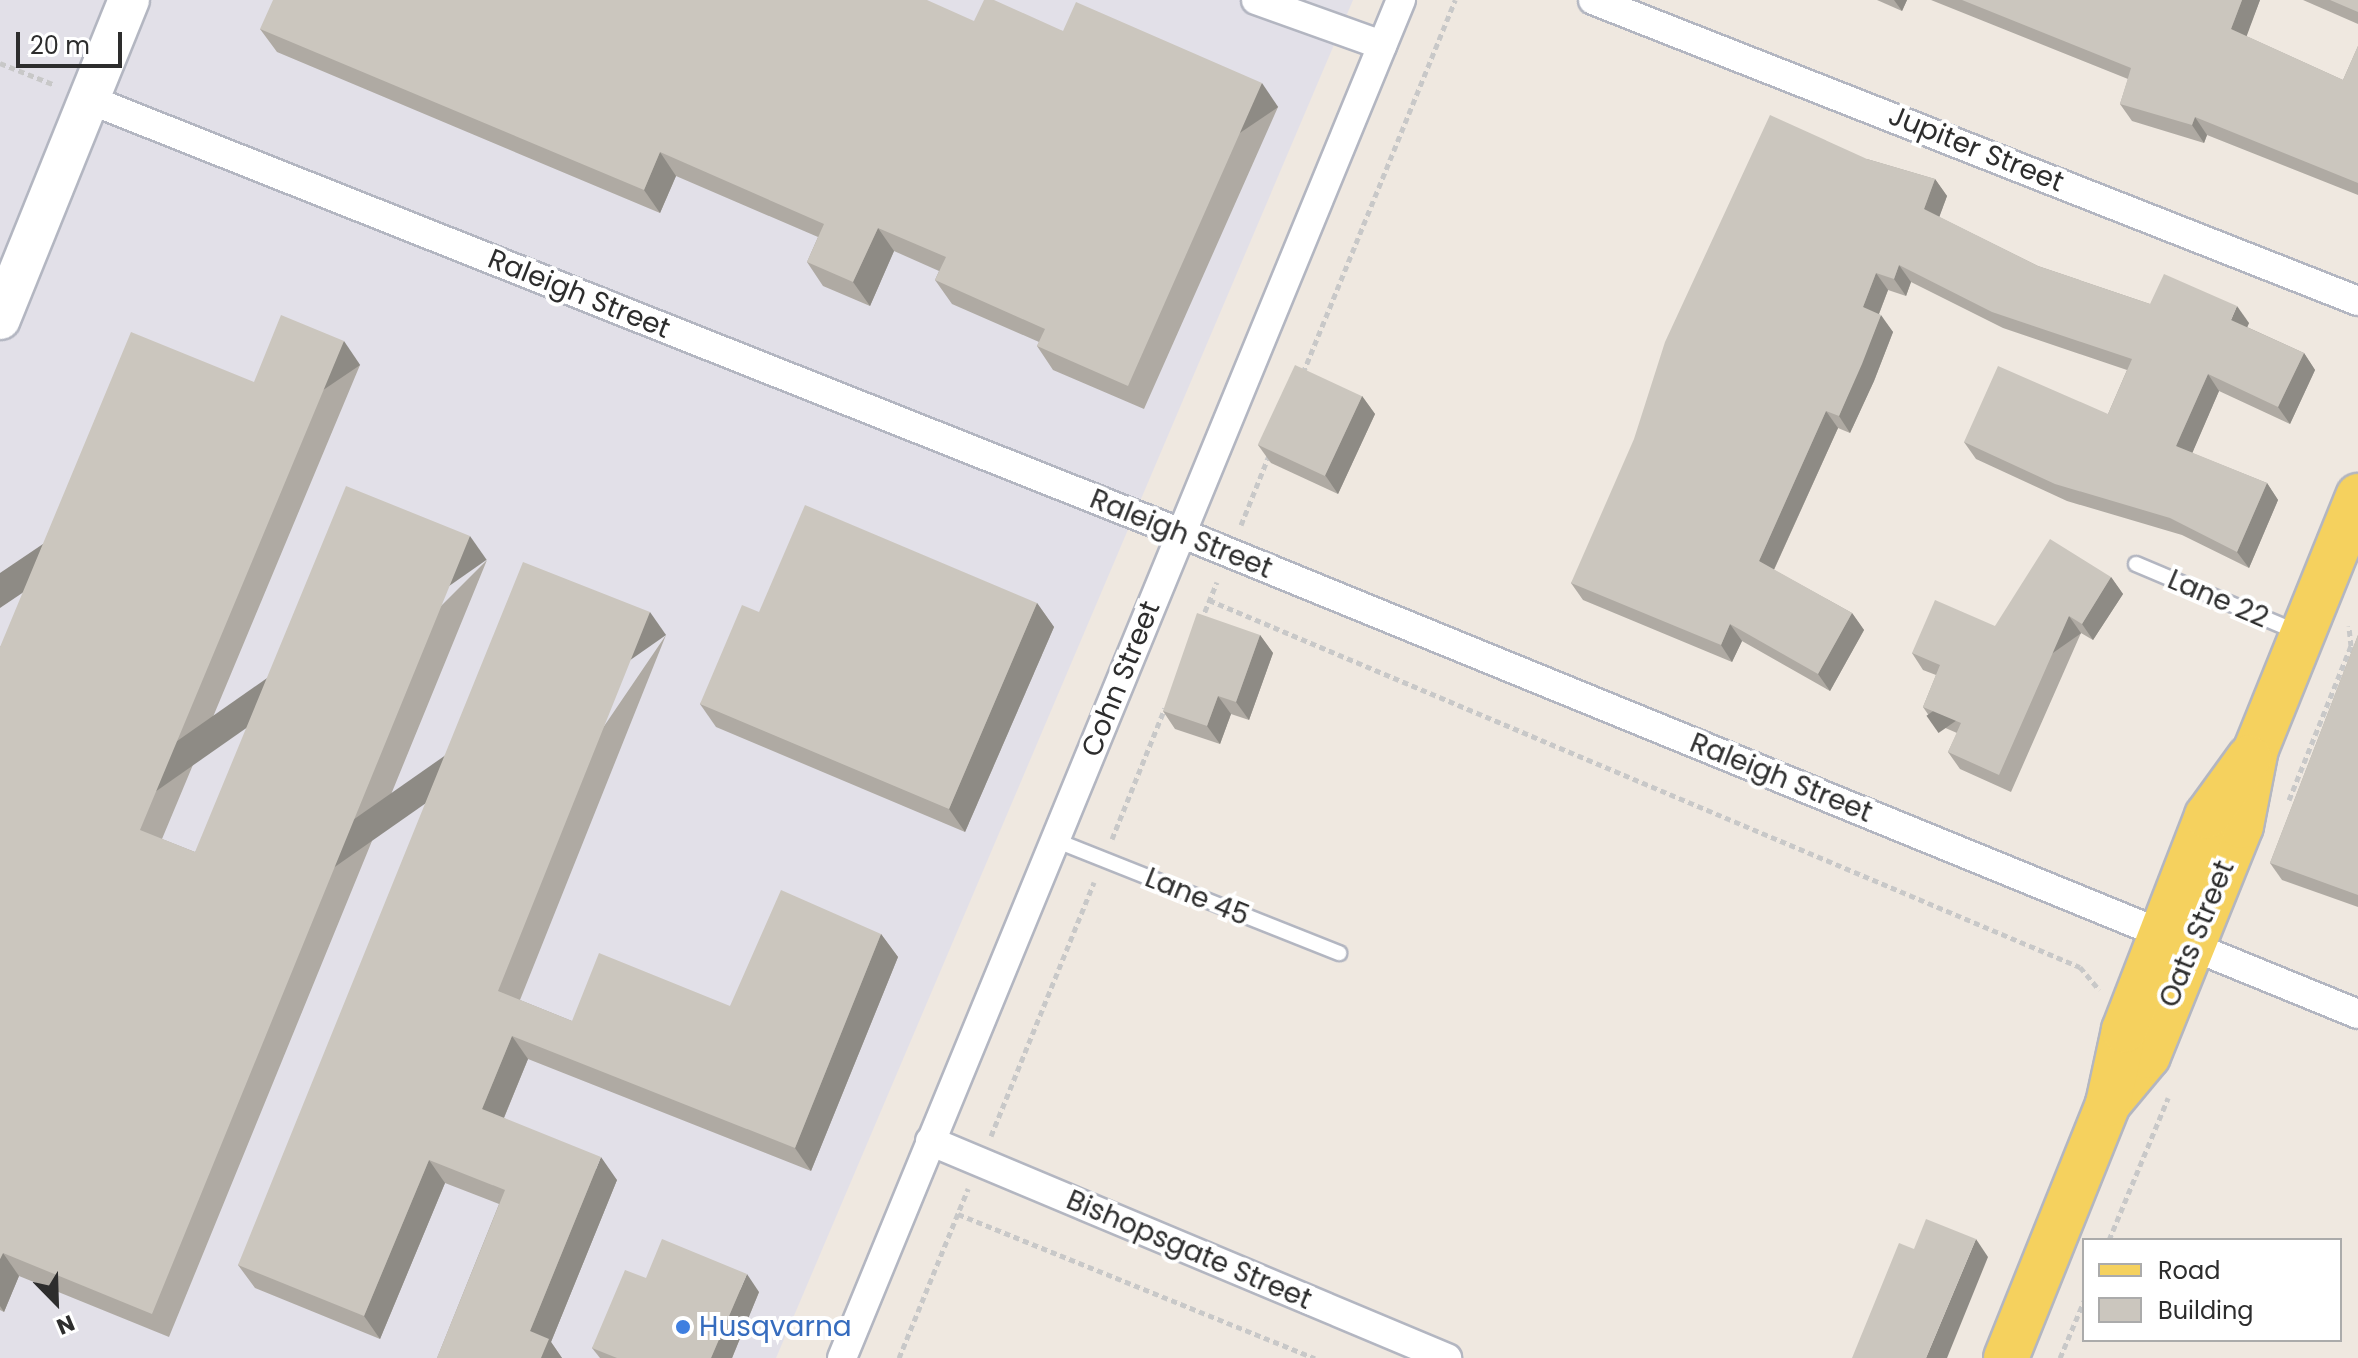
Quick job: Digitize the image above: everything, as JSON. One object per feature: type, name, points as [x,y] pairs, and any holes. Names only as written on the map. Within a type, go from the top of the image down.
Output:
[{"type":"main road","name":"Oats Street","points":[[2006,1358],[2108,1104],[2124,1030],[2241,826],[2256,749],[2358,496]]},
{"type":"street","points":[[0,319],[129,0]]},
{"type":"street","points":[[1256,0],[1382,45]]},
{"type":"street","name":"Cohn Street","points":[[842,1358],[1401,0]]},
{"type":"street","name":"Jupiter Street","points":[[1593,0],[2358,301]]},
{"type":"street","name":"Raleigh Street","points":[[88,99],[1181,533],[2358,1014]]},
{"type":"street","name":"Bishopsgate Street","points":[[930,1141],[1447,1358]]},
{"type":"lane","name":"Lane 22","points":[[2136,564],[2301,634]]},
{"type":"lane","name":"Lane 45","points":[[1055,840],[1339,953]]},
{"type":"path","points":[[1301,378],[1455,0]]},
{"type":"path","points":[[0,63],[88,99]]},
{"type":"path","points":[[1198,629],[1277,436]]},
{"type":"path","points":[[1209,600],[2080,967],[2101,992]]},
{"type":"path","points":[[2283,814],[2351,646],[2348,617]]},
{"type":"path","points":[[899,1358],[1168,701]]},
{"type":"path","points":[[2110,1238],[2173,1085]]},
{"type":"path","points":[[958,1214],[1315,1358]]},
{"type":"path","points":[[2060,1358],[2082,1306]]},
{"type":"shaded area","points":[[0,0],[1353,0],[776,1358],[0,1358]]},
{"type":"building","points":[[273,0],[927,0],[974,21],[984,0],[994,0],[1063,31],[1076,2],[1262,83],[1128,386],[1037,346],[1045,329],[935,280],[946,257],[878,228],[853,282],[807,262],[824,224],[660,152],[644,190],[260,29]]},
{"type":"building","points":[[1962,0],[2242,0],[2231,29],[2343,80],[2358,46],[2358,183],[2195,117],[2192,125],[2120,104],[2131,68]]},
{"type":"building","points":[[2330,0],[2358,0],[2358,12]]},
{"type":"building","points":[[1770,115],[1867,159],[1935,179],[1924,209],[2038,266],[2150,304],[2164,274],[2237,306],[2231,320],[2304,353],[2278,407],[2208,374],[2176,446],[2267,483],[2237,552],[2170,518],[2055,484],[1964,442],[1998,366],[2108,414],[2132,359],[1992,312],[1899,265],[1894,279],[1876,273],[1863,307],[1881,315],[1862,364],[1839,416],[1826,411],[1759,561],[1852,613],[1818,674],[1730,624],[1721,645],[1571,583],[1634,439],[1665,342]]},
{"type":"building","points":[[281,315],[344,341],[140,830],[195,852],[346,486],[470,536],[152,1314],[3,1253],[0,1259],[0,647],[131,332],[254,382]]},
{"type":"building","points":[[1295,365],[1362,396],[1325,476],[1258,445]]},
{"type":"building","points":[[805,505],[1037,603],[949,809],[700,704],[742,605],[759,612]]},
{"type":"building","points":[[2050,539],[2111,577],[2082,624],[2069,616],[1999,775],[1948,752],[1961,723],[1923,707],[1940,665],[1912,653],[1935,600],[1995,626]]},
{"type":"building","points":[[523,562],[650,612],[498,991],[572,1021],[599,953],[730,1006],[781,890],[881,934],[795,1148],[512,1036],[482,1109],[601,1157],[530,1331],[549,1339],[541,1358],[437,1358],[505,1190],[429,1160],[364,1316],[238,1265]]},
{"type":"building","points":[[1197,613],[1260,635],[1236,702],[1218,696],[1207,726],[1163,711]]},
{"type":"building","points":[[2358,635],[2358,895],[2270,863]]},
{"type":"building","points":[[1926,1219],[1976,1239],[1926,1358],[1852,1358],[1899,1243],[1914,1249]]},
{"type":"building","name":"Husqvarna","points":[[662,1239],[747,1274],[711,1358],[617,1358],[592,1348],[625,1270],[646,1278]]},
{"type":"place","name":"Husqvarna","points":[[683,1327]]}]
